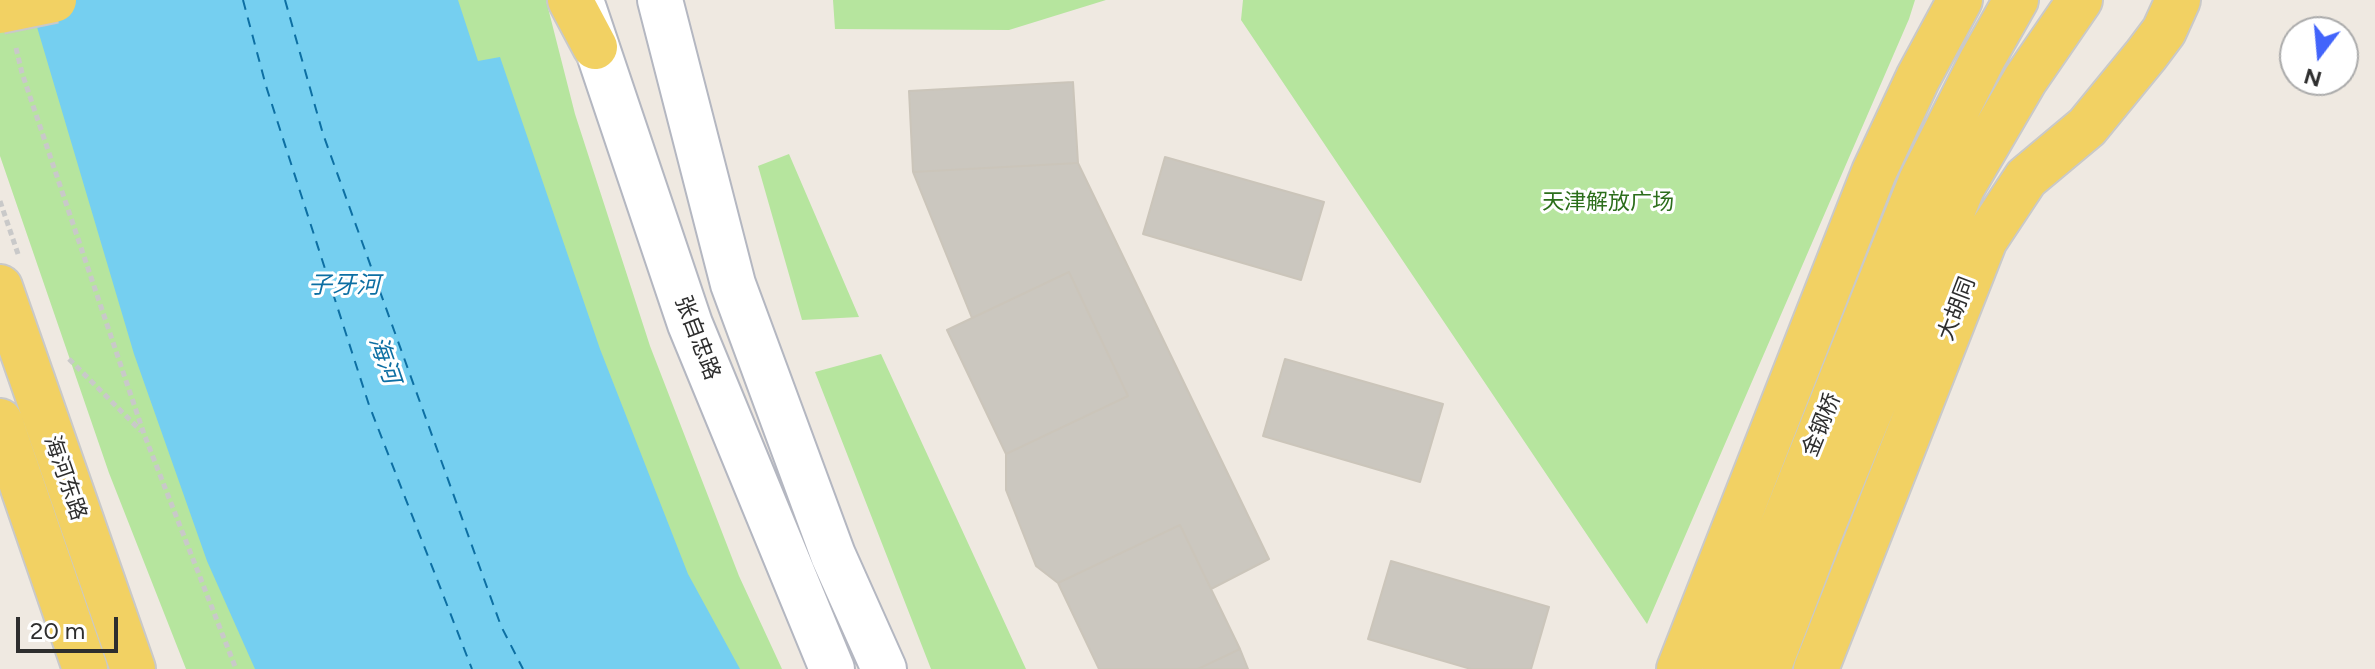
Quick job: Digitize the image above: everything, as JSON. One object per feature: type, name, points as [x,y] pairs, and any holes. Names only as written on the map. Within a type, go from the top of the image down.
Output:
[{"type":"main road","points":[[8,27],[54,0]]},
{"type":"main road","points":[[570,0],[595,47]]},
{"type":"main road","points":[[1679,669],[1874,172],[1918,78],[1960,0]]},
{"type":"main road","points":[[1942,184],[1982,60],[2016,0]]},
{"type":"main road","points":[[1942,184],[2025,80],[2080,0]]},
{"type":"main road","name":"大胡同","points":[[1816,669],[1985,240],[2026,178],[2087,127],[2146,55],[2164,31],[2178,0]]},
{"type":"main road","name":"金钢桥","points":[[1725,669],[1942,184]]},
{"type":"main road","name":"金钢桥","points":[[1768,669],[1830,508],[1942,184]]},
{"type":"main road","name":"海河东路","points":[[0,287],[133,669]]},
{"type":"main road","name":"海河东路","points":[[0,421],[85,669]]},
{"type":"street","name":"张自忠路","points":[[582,0],[595,47],[690,324],[832,669]]},
{"type":"street","points":[[654,0],[673,48]]},
{"type":"street","points":[[660,0],[733,284],[833,555],[884,669]]},
{"type":"street","points":[[673,48],[676,0]]},
{"type":"path","points":[[8,27],[144,434],[236,669]]},
{"type":"path","points":[[63,354],[144,434]]},
{"type":"green space","name":"子牙河","points":[[0,0],[546,0],[575,114],[650,346],[739,576],[782,669],[186,669],[109,473],[0,156]]},
{"type":"green space","points":[[833,0],[1106,0],[1009,30],[835,29]]},
{"type":"green space","name":"天津解放广场","points":[[1243,0],[1915,0],[1647,624],[1241,20]]},
{"type":"green space","points":[[789,154],[859,317],[802,320],[758,166]]},
{"type":"green space","points":[[881,354],[1026,669],[931,669],[815,372]]},
{"type":"water","name":"子牙河","points":[[29,0],[458,0],[478,61],[500,57],[600,349],[688,574],[740,669],[255,669],[207,561],[134,354]]},
{"type":"building","points":[[1073,82],[1078,163],[913,172],[909,91]]},
{"type":"building","points":[[1165,157],[1324,202],[1301,280],[1143,234]]},
{"type":"building","points":[[1078,163],[1269,559],[1211,589],[1180,525],[1058,583],[1036,566],[1006,490],[1006,454],[1128,396],[1069,272],[972,318],[913,172]]},
{"type":"building","points":[[1069,272],[1128,396],[1006,454],[947,330]]},
{"type":"building","points":[[1285,359],[1443,404],[1420,482],[1263,436]]},
{"type":"building","points":[[1180,525],[1240,649],[1198,669],[1099,669],[1058,583]]},
{"type":"building","points":[[1391,561],[1549,607],[1531,669],[1471,669],[1368,639]]},
{"type":"building","points":[[1240,649],[1248,669],[1198,669]]},
{"type":"ferry route","points":[[243,0],[266,86],[369,405],[472,669]]},
{"type":"ferry route","points":[[285,0],[323,134],[501,626],[523,669]]},
{"type":"water label","name":"海河","points":[[384,360]]}]
